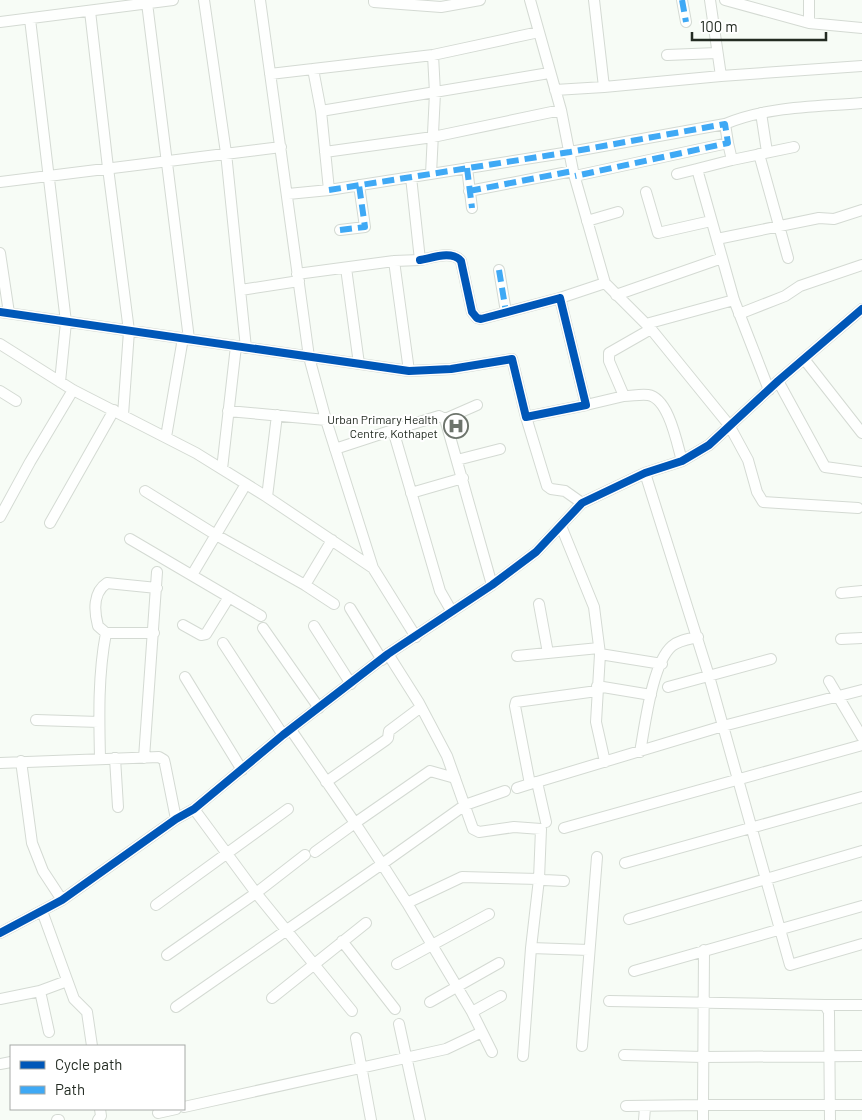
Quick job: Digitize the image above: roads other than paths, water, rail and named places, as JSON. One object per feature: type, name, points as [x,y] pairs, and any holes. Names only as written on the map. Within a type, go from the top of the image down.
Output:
[{"type":"street","points":[[0,22],[173,0]]},
{"type":"street","points":[[204,0],[226,154],[241,290],[241,347],[228,410],[222,469]]},
{"type":"street","points":[[260,0],[309,357],[326,420],[372,568],[416,637]]},
{"type":"street","points":[[374,0],[374,2],[441,7],[480,0]]},
{"type":"street","points":[[530,0],[549,73],[561,110],[574,174],[605,283],[648,326],[729,425],[748,460],[757,492],[763,502],[858,508]]},
{"type":"street","points":[[594,0],[604,87]]},
{"type":"street","points":[[682,0],[686,22]]},
{"type":"street","points":[[710,0],[721,76]]},
{"type":"street","points":[[725,0],[753,4],[809,23],[862,28]]},
{"type":"street","points":[[809,0],[809,23]]},
{"type":"street","points":[[148,3],[186,339],[166,436]]},
{"type":"street","points":[[50,523],[119,413],[128,331],[90,11]]},
{"type":"street","points":[[30,19],[66,322],[60,382]]},
{"type":"street","points":[[270,74],[433,55],[539,32]]},
{"type":"street","points":[[667,56],[717,53]]},
{"type":"street","points":[[431,174],[435,93],[433,55]]},
{"type":"street","points":[[555,90],[862,66]]},
{"type":"street","points":[[313,69],[321,111],[329,190]]},
{"type":"street","points":[[321,111],[549,73]]},
{"type":"street","points":[[288,194],[329,190],[570,152],[725,124],[737,119],[777,110],[862,103]]},
{"type":"street","points":[[325,152],[434,137],[561,110]]},
{"type":"street","points":[[761,114],[763,153],[788,258]]},
{"type":"street","points":[[725,124],[732,160]]},
{"type":"street","points":[[469,191],[574,174],[728,143]]},
{"type":"street","points":[[0,182],[281,146]]},
{"type":"street","points":[[677,174],[763,153],[794,148]]},
{"type":"street","points":[[467,168],[472,208]]},
{"type":"street","points":[[697,169],[734,300],[769,390]]},
{"type":"street","points":[[411,177],[420,260]]},
{"type":"street","points":[[340,230],[365,227],[359,185]]},
{"type":"street","points":[[646,192],[658,233],[711,221]]},
{"type":"street","points":[[717,239],[819,218],[834,219],[862,210]]},
{"type":"street","points":[[587,221],[618,212]]},
{"type":"street","points":[[0,253],[4,313],[409,371],[450,369],[512,359],[526,417],[547,486],[551,489],[565,491],[582,503]]},
{"type":"street","points":[[241,290],[346,268],[450,256],[461,261],[474,316],[481,319],[560,298],[605,283]]},
{"type":"street","points":[[616,295],[722,258]]},
{"type":"street","points":[[394,261],[409,371]]},
{"type":"street","points":[[739,314],[785,296],[800,286],[862,265]]},
{"type":"street","points":[[346,268],[359,364]]},
{"type":"street","points":[[499,270],[506,312]]},
{"type":"street","points":[[560,298],[586,405]]},
{"type":"street","points":[[624,396],[609,361],[609,353],[648,326],[734,300]]},
{"type":"street","points":[[0,933],[62,900],[176,818],[194,808],[287,732],[385,657],[492,585],[536,552],[582,503],[645,473],[682,461],[709,445],[778,381],[862,309]]},
{"type":"street","points":[[0,344],[72,390],[166,436],[222,469],[372,568]]},
{"type":"street","points":[[804,359],[862,433]]},
{"type":"street","points":[[778,381],[825,467],[862,472]]},
{"type":"street","points":[[0,517],[3,505],[72,390]]},
{"type":"street","points":[[0,391],[16,401]]},
{"type":"street","points":[[526,417],[624,396],[649,395],[657,399],[669,417],[682,461]]},
{"type":"street","points":[[445,419],[477,405]]},
{"type":"street","points":[[228,410],[326,420]]},
{"type":"street","points":[[267,497],[277,415]]},
{"type":"street","points":[[335,449],[439,416],[445,419],[492,585]]},
{"type":"street","points":[[393,430],[440,591],[452,612]]},
{"type":"street","points":[[457,460],[500,449]]},
{"type":"street","points":[[645,473],[698,637],[790,965],[862,944]]},
{"type":"street","points":[[411,492],[463,478]]},
{"type":"street","points":[[192,575],[246,484]]},
{"type":"street","points":[[145,491],[334,604]]},
{"type":"street","points":[[561,526],[594,608],[599,651],[596,722],[605,762]]},
{"type":"street","points":[[130,538],[261,616]]},
{"type":"street","points":[[305,585],[332,540]]},
{"type":"street","points":[[144,758],[157,572]]},
{"type":"street","points":[[154,633],[106,633],[98,626],[96,621],[97,594],[100,588],[107,583],[157,588]]},
{"type":"street","points":[[841,593],[862,591]]},
{"type":"street","points":[[183,625],[201,635],[206,634],[229,597]]},
{"type":"street","points":[[539,604],[548,653]]},
{"type":"street","points":[[350,608],[421,708],[447,756],[473,829],[479,832],[514,827],[541,829],[540,878],[531,948],[523,1056]]},
{"type":"street","points":[[314,626],[351,684]]},
{"type":"street","points":[[263,628],[319,708]]},
{"type":"street","points":[[100,758],[99,722],[102,657],[106,633]]},
{"type":"street","points":[[640,752],[654,682],[666,654],[673,645],[683,640],[698,637]]},
{"type":"street","points":[[841,639],[862,638]]},
{"type":"street","points":[[223,643],[287,732],[326,782],[382,864],[472,1012],[492,1052]]},
{"type":"street","points":[[517,656],[599,651],[662,664]]},
{"type":"street","points":[[668,687],[771,659]]},
{"type":"street","points":[[186,677],[242,770]]},
{"type":"street","points":[[829,682],[862,737]]},
{"type":"street","points":[[546,822],[533,783],[515,706],[516,702],[597,689],[651,695]]},
{"type":"street","points":[[517,788],[723,726],[862,690]]},
{"type":"street","points":[[326,782],[386,740],[389,731],[421,708]]},
{"type":"street","points":[[36,720],[99,722]]},
{"type":"street","points":[[564,828],[862,745]]},
{"type":"street","points":[[0,762],[159,757],[164,760],[176,818]]},
{"type":"street","points":[[115,758],[118,807]]},
{"type":"street","points":[[21,761],[32,842],[43,871],[62,900]]},
{"type":"street","points":[[167,955],[430,771],[455,778]]},
{"type":"street","points":[[176,1007],[464,805],[505,791]]},
{"type":"street","points":[[625,863],[862,797]]},
{"type":"street","points":[[194,808],[256,893],[352,1010]]},
{"type":"street","points":[[156,905],[288,809]]},
{"type":"street","points":[[628,919],[862,851]]},
{"type":"street","points":[[582,1046],[597,857]]},
{"type":"street","points":[[407,903],[462,877],[540,878],[564,881]]},
{"type":"street","points":[[634,971],[862,906]]},
{"type":"street","points":[[42,911],[74,999],[87,1012],[92,1045]]},
{"type":"street","points":[[397,964],[490,914]]},
{"type":"street","points":[[272,998],[366,923]]},
{"type":"street","points":[[342,941],[395,1009]]},
{"type":"street","points":[[531,948],[589,950]]},
{"type":"street","points":[[703,1120],[704,950]]},
{"type":"street","points":[[430,1002],[499,963]]},
{"type":"street","points":[[0,999],[40,991],[67,981]]},
{"type":"street","points":[[40,991],[49,1032]]},
{"type":"street","points":[[472,1012],[501,996]]},
{"type":"street","points":[[609,1001],[862,1006]]},
{"type":"street","points":[[825,1005],[829,1012],[830,1120]]},
{"type":"street","points":[[399,1024],[420,1120]]},
{"type":"street","points":[[185,1107],[446,1049],[482,1032]]},
{"type":"street","points":[[356,1038],[371,1120]]},
{"type":"street","points":[[624,1055],[703,1057],[862,1056]]},
{"type":"street","points":[[626,1106],[862,1105]]},
{"type":"street","points":[[644,1120],[645,1108],[648,1106]]},
{"type":"street","points":[[158,1113],[172,1110]]},
{"type":"place","name":"Urban Primary Health Centre, Kothapet","points":[[456,426]]}]
